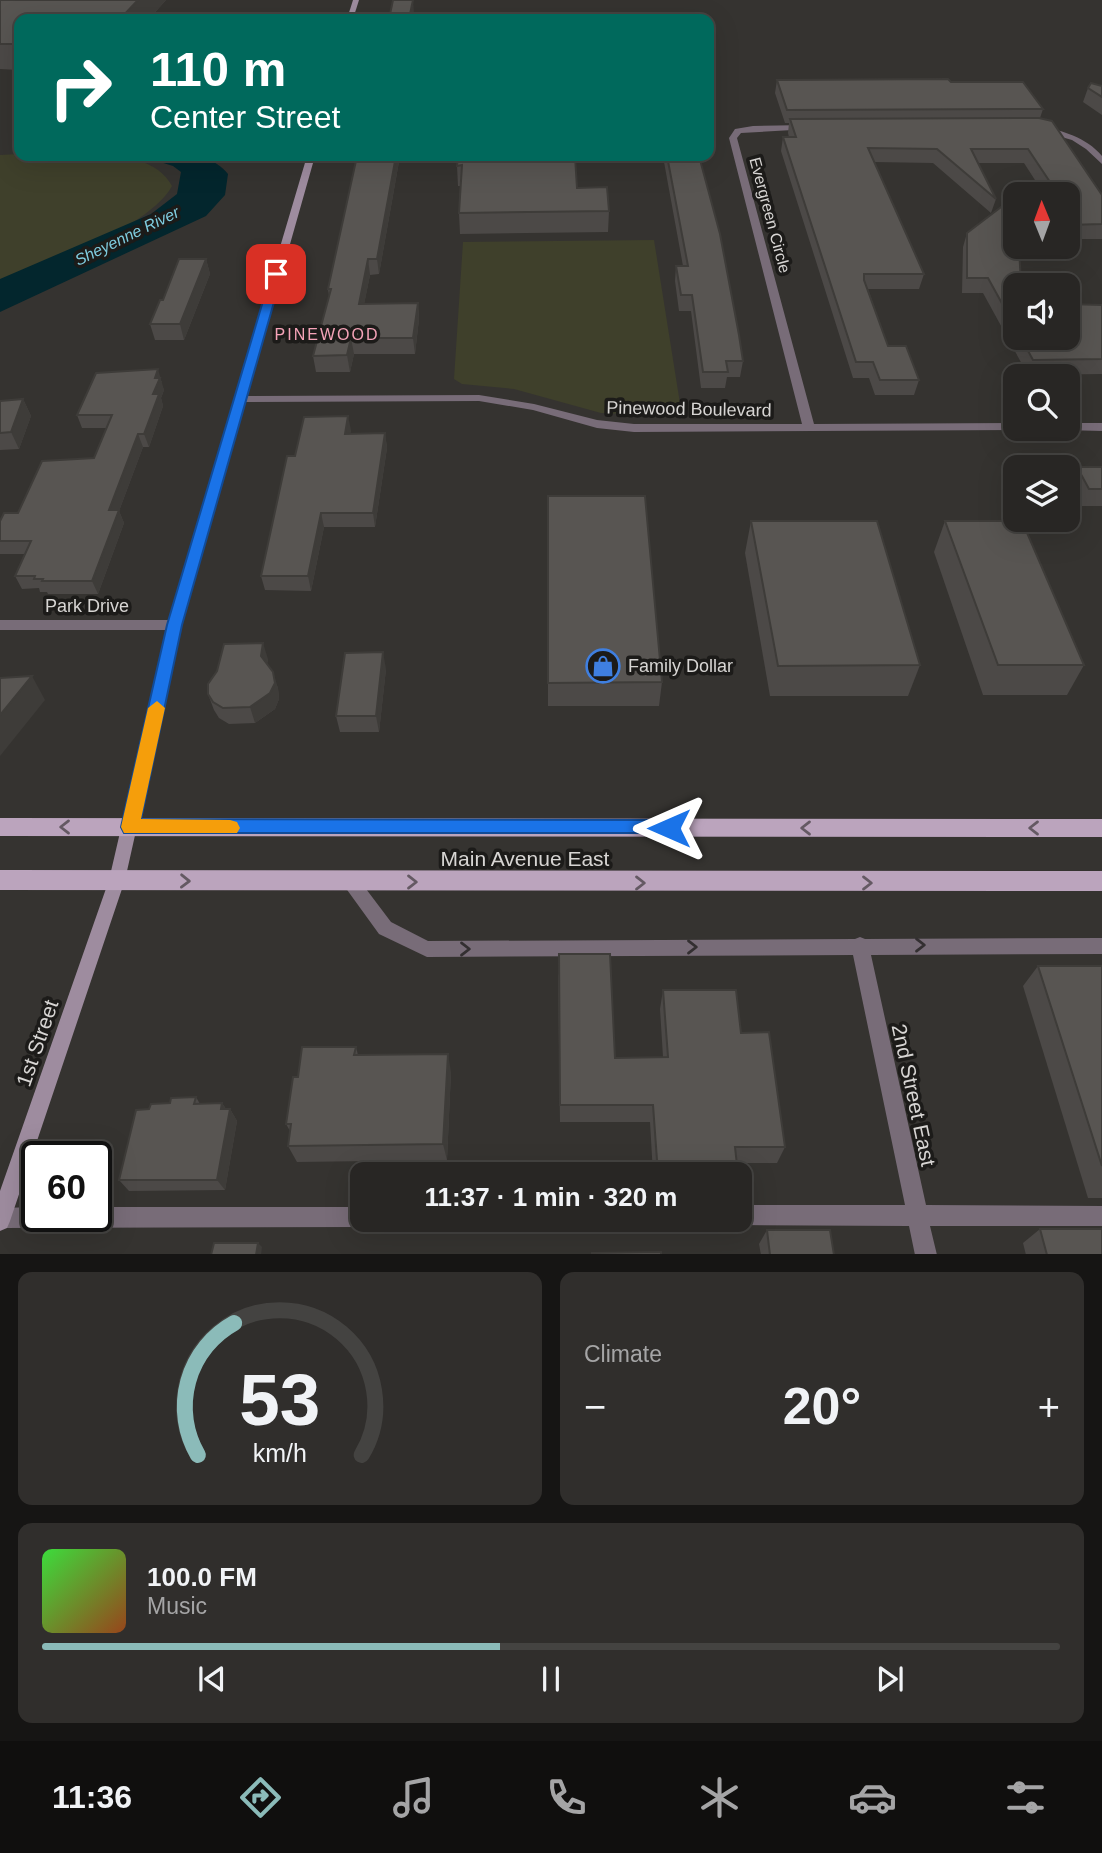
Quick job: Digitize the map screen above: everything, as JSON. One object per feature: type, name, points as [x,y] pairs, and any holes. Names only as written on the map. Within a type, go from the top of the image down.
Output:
[{"type":"main road","name":"1st Street","points":[[0,1219],[117,880],[174,625],[310,161]]},
{"type":"main road","name":"Main Avenue East","points":[[0,827],[1102,828]]},
{"type":"main road","name":"Main Avenue East","points":[[0,880],[1102,881]]},
{"type":"street","name":"Evergreen Circle","points":[[809,428],[733,138],[738,131],[753,128],[820,127]]},
{"type":"street","points":[[1035,127],[1068,134],[1091,146],[1102,161]]},
{"type":"street","name":"Pinewood Boulevard","points":[[240,399],[479,398],[534,407],[597,424],[634,428],[1003,427]]},
{"type":"street","points":[[1080,427],[1102,427]]},
{"type":"street","name":"Park Drive","points":[[0,625],[174,625]]},
{"type":"street","points":[[351,882],[385,929],[428,949],[1102,946]]},
{"type":"street","name":"2nd Street East","points":[[860,945],[926,1254]]},
{"type":"street","points":[[752,1215],[1102,1216]]},
{"type":"street","points":[[0,1219],[350,1217]]},
{"type":"green space","points":[[14,154],[14,161],[139,161],[162,174],[172,186],[160,201],[119,231],[0,286],[0,155]]},
{"type":"green space","points":[[654,240],[682,416],[601,413],[514,389],[462,384],[454,379],[463,242]]},
{"type":"water","name":"Sheyenne River","points":[[157,161],[212,161],[228,174],[225,195],[206,216],[0,312],[0,279],[151,214],[177,194],[181,172],[173,166]]},
{"type":"building","points":[[0,0],[138,0],[125,14],[14,14],[14,44],[0,44]]},
{"type":"building","points":[[393,0],[413,0],[410,14],[390,14]]},
{"type":"building","points":[[948,79],[951,82],[1023,82],[1043,109],[787,110],[777,80]]},
{"type":"building","points":[[1091,83],[1102,86],[1102,97],[1088,88]]},
{"type":"building","points":[[1039,118],[1052,121],[1102,195],[1102,224],[1080,225],[1080,182],[1050,182],[1028,149],[971,149],[996,199],[937,149],[868,148],[924,274],[864,274],[888,346],[906,346],[919,380],[880,380],[873,362],[856,362],[783,137],[796,137],[790,119]]},
{"type":"building","points":[[356,161],[395,161],[377,259],[368,259],[359,304],[418,303],[413,338],[351,338],[347,355],[313,356],[331,289],[328,289]]},
{"type":"building","points":[[458,161],[575,161],[577,188],[607,187],[609,211],[459,213],[462,165],[457,166]]},
{"type":"building","points":[[668,161],[700,161],[720,234],[743,361],[726,361],[728,372],[703,372],[692,295],[681,295],[676,266],[688,266]]},
{"type":"building","points":[[1003,206],[1003,259],[1020,259],[1020,273],[1003,273],[1003,305],[988,278],[967,278],[967,233]]},
{"type":"building","points":[[179,259],[206,259],[180,324],[150,324],[160,300],[163,300]]},
{"type":"building","points":[[1080,304],[1102,305],[1102,359],[1033,360],[1028,350],[1080,350]]},
{"type":"building","points":[[158,369],[155,378],[160,378],[153,394],[159,394],[144,434],[138,434],[109,510],[119,510],[92,581],[42,581],[43,579],[34,579],[35,576],[15,576],[31,541],[0,541],[0,521],[4,513],[18,513],[42,461],[94,458],[112,415],[77,415],[96,373]]},
{"type":"building","points":[[23,399],[11,432],[0,433],[0,401]]},
{"type":"building","points":[[348,416],[345,434],[385,433],[373,513],[321,513],[308,576],[261,576],[287,456],[295,456],[304,417]]},
{"type":"building","points":[[1080,467],[1102,467],[1102,489],[1089,489]]},
{"type":"building","points":[[548,496],[645,496],[662,682],[548,683]]},
{"type":"building","points":[[751,521],[877,521],[920,665],[778,666]]},
{"type":"building","points":[[945,521],[1003,521],[1003,532],[1027,532],[1084,665],[998,665]]},
{"type":"building","points":[[263,643],[261,656],[273,672],[275,683],[270,693],[250,707],[223,708],[213,702],[208,694],[208,684],[217,671],[224,644]]},
{"type":"building","points":[[383,652],[376,716],[336,716],[345,653]]},
{"type":"building","points":[[32,676],[0,715],[0,678]]},
{"type":"building","points":[[559,954],[610,954],[615,1058],[668,1057],[663,990],[736,990],[741,1033],[769,1032],[785,1147],[735,1147],[737,1162],[657,1162],[653,1105],[560,1105]]},
{"type":"building","points":[[1038,966],[1102,966],[1102,1166]]},
{"type":"building","points":[[302,1047],[356,1047],[354,1055],[448,1054],[443,1144],[288,1146],[291,1124],[286,1124],[293,1077],[298,1077]]},
{"type":"building","points":[[196,1097],[194,1104],[222,1103],[221,1109],[230,1109],[217,1180],[119,1180],[136,1110],[149,1109],[151,1104],[170,1103],[171,1098]]},
{"type":"building","points":[[1040,1229],[1102,1229],[1102,1254],[1047,1254]]},
{"type":"building","points":[[767,1230],[830,1230],[834,1254],[770,1254]]},
{"type":"building","points":[[214,1243],[258,1243],[256,1254],[211,1254]]},
{"type":"building","points":[[661,1252],[661,1254],[592,1254]]},
{"type":"slow traffic","points":[[157,708],[130,827],[230,828]]},
{"type":"place","name":"Family Dollar","points":[[603,666]]},
{"type":"district","name":"PINEWOOD","points":[[327,334]]},
{"type":"route","points":[[276,274],[174,625],[130,827],[669,828]]}]
